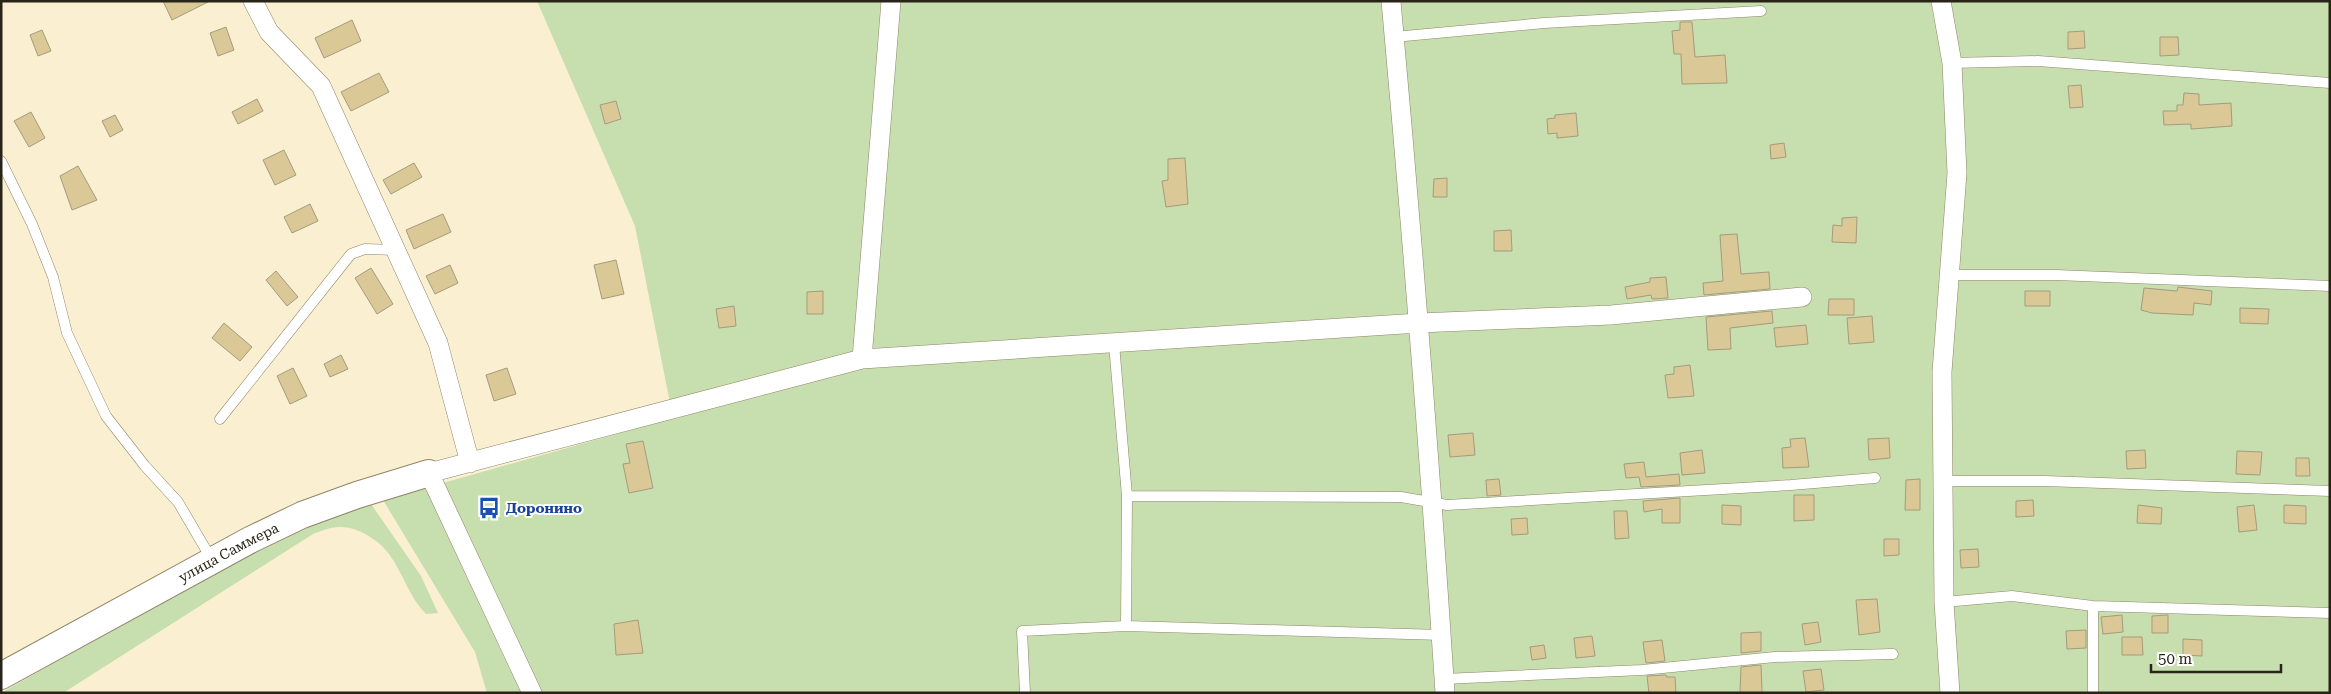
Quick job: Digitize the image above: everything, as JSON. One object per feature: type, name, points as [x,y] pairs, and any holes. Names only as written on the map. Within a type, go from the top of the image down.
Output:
[{"type":"street","points":[[253,1],[269,32],[321,86],[438,343],[470,462]]},
{"type":"street","points":[[862,359],[891,1]]},
{"type":"street","points":[[1391,1],[1433,503],[1444,686]]},
{"type":"street","points":[[1941,1],[1952,63],[1957,173],[1942,372],[1944,602],[1950,693]]},
{"type":"street","name":"улица Саммера","points":[[1,676],[212,560],[302,515],[357,495],[429,473],[862,359],[1419,324],[1611,315],[1802,297]]},
{"type":"street","points":[[429,473],[532,693]]},
{"type":"lane","points":[[1394,37],[1544,23],[1761,11]]},
{"type":"lane","points":[[1952,63],[2038,61],[2330,82]]},
{"type":"lane","points":[[1,161],[32,224],[52,277],[67,333],[106,416],[145,466],[178,502],[212,560]]},
{"type":"lane","points":[[220,419],[351,254],[365,249],[396,250]]},
{"type":"lane","points":[[1950,275],[2056,276],[2330,286]]},
{"type":"lane","points":[[1114,344],[1127,496],[1126,626]]},
{"type":"lane","points":[[1127,496],[1402,497],[1447,505],[1791,485],[1875,478]]},
{"type":"lane","points":[[1943,481],[2045,481],[2330,491]]},
{"type":"lane","points":[[1944,602],[2012,596],[2093,606],[2330,613]]},
{"type":"lane","points":[[2093,606],[2093,693]]},
{"type":"lane","points":[[1025,693],[1022,631],[1126,626],[1442,635]]},
{"type":"lane","points":[[1444,686],[1775,657],[1893,654]]},
{"type":"green space","points":[[537,1],[2330,1],[2330,693],[487,693],[475,652],[383,500],[673,418],[635,226]]},
{"type":"green space","points":[[371,504],[421,576],[438,613],[426,614],[411,593],[394,561],[374,539],[360,531],[346,527],[326,529],[313,534],[63,693],[1,693],[211,573],[347,505]]},
{"type":"building","points":[[163,1],[210,1],[172,20]]},
{"type":"building","points":[[352,20],[361,41],[324,58],[315,38]]},
{"type":"building","points":[[1680,22],[1692,22],[1695,57],[1725,55],[1727,83],[1682,84],[1681,54],[1674,54],[1672,31],[1680,30]]},
{"type":"building","points":[[226,27],[234,50],[218,56],[210,33]]},
{"type":"building","points":[[42,30],[51,51],[38,56],[30,35]]},
{"type":"building","points":[[2084,31],[2085,48],[2068,49],[2068,32]]},
{"type":"building","points":[[2160,37],[2178,37],[2179,55],[2160,56]]},
{"type":"building","points":[[379,73],[389,92],[351,111],[341,92]]},
{"type":"building","points":[[2081,85],[2083,107],[2070,108],[2068,86]]},
{"type":"building","points":[[2184,93],[2199,94],[2199,105],[2231,103],[2232,126],[2191,129],[2191,124],[2164,125],[2163,111],[2177,111],[2177,105],[2183,105]]},
{"type":"building","points":[[257,99],[263,111],[238,124],[232,112]]},
{"type":"building","points":[[616,101],[621,119],[605,124],[600,105]]},
{"type":"building","points":[[31,112],[45,138],[29,147],[14,121]]},
{"type":"building","points":[[1576,113],[1578,136],[1557,138],[1557,133],[1548,134],[1547,119],[1555,118],[1555,115]]},
{"type":"building","points":[[115,115],[123,130],[110,137],[102,121]]},
{"type":"building","points":[[1784,143],[1786,157],[1771,159],[1770,145]]},
{"type":"building","points":[[284,150],[296,175],[275,185],[263,160]]},
{"type":"building","points":[[1185,158],[1188,204],[1166,207],[1162,181],[1168,180],[1168,159]]},
{"type":"building","points":[[414,163],[422,177],[391,194],[383,180]]},
{"type":"building","points":[[78,166],[97,200],[72,210],[60,176]]},
{"type":"building","points":[[1447,178],[1447,197],[1433,197],[1434,179]]},
{"type":"building","points":[[310,204],[318,221],[292,233],[284,217]]},
{"type":"building","points":[[443,214],[451,232],[414,249],[406,230]]},
{"type":"building","points":[[1857,217],[1856,243],[1832,242],[1833,225],[1842,226],[1842,218]]},
{"type":"building","points":[[1511,230],[1512,251],[1494,251],[1494,231]]},
{"type":"building","points":[[1737,234],[1741,274],[1769,272],[1770,289],[1704,295],[1703,283],[1723,281],[1720,235]]},
{"type":"building","points":[[616,260],[624,294],[602,299],[594,265]]},
{"type":"building","points":[[450,265],[458,283],[435,294],[426,276]]},
{"type":"building","points":[[371,268],[393,304],[377,314],[355,278]]},
{"type":"building","points":[[276,271],[298,297],[287,306],[266,280]]},
{"type":"building","points":[[1666,277],[1668,298],[1652,299],[1651,295],[1627,299],[1625,287],[1650,282],[1650,278]]},
{"type":"building","points":[[2178,287],[2212,291],[2211,305],[2194,303],[2193,315],[2152,313],[2141,310],[2144,288],[2177,291]]},
{"type":"building","points":[[823,291],[823,314],[807,314],[807,292]]},
{"type":"building","points":[[2025,291],[2050,291],[2050,306],[2025,306]]},
{"type":"building","points":[[1829,299],[1854,299],[1854,315],[1828,315]]},
{"type":"building","points":[[734,306],[736,326],[719,328],[716,309]]},
{"type":"building","points":[[2240,308],[2269,309],[2268,324],[2240,323]]},
{"type":"building","points":[[1772,311],[1773,323],[1730,328],[1731,349],[1708,350],[1706,317]]},
{"type":"building","points":[[1872,316],[1874,342],[1849,344],[1847,318]]},
{"type":"building","points":[[224,323],[252,347],[240,361],[212,338]]},
{"type":"building","points":[[1806,325],[1808,344],[1776,347],[1774,328]]},
{"type":"building","points":[[341,355],[348,369],[330,377],[324,364]]},
{"type":"building","points":[[1690,365],[1694,396],[1668,398],[1665,375],[1674,374],[1674,367]]},
{"type":"building","points":[[293,368],[307,396],[290,404],[277,376]]},
{"type":"building","points":[[507,368],[516,394],[494,401],[486,375]]},
{"type":"building","points":[[1473,433],[1475,455],[1450,457],[1448,435]]},
{"type":"building","points":[[1805,438],[1809,467],[1783,468],[1782,448],[1791,447],[1790,439]]},
{"type":"building","points":[[1889,438],[1890,458],[1869,460],[1868,439]]},
{"type":"building","points":[[643,441],[653,488],[629,493],[623,464],[630,463],[626,444]]},
{"type":"building","points":[[1702,450],[1705,473],[1682,475],[1680,453]]},
{"type":"building","points":[[2145,450],[2146,468],[2127,469],[2126,451]]},
{"type":"building","points":[[2237,451],[2262,452],[2260,475],[2236,474]]},
{"type":"building","points":[[2296,458],[2309,458],[2310,476],[2296,476]]},
{"type":"building","points":[[1644,462],[1646,477],[1679,474],[1680,485],[1641,487],[1639,477],[1626,478],[1624,464]]},
{"type":"building","points":[[1499,479],[1501,495],[1487,496],[1486,480]]},
{"type":"building","points":[[1920,479],[1920,510],[1905,510],[1906,480]]},
{"type":"building","points":[[1794,495],[1814,495],[1814,520],[1794,521]]},
{"type":"building","points":[[1680,498],[1680,523],[1662,523],[1662,509],[1644,512],[1643,501]]},
{"type":"building","points":[[2033,500],[2034,516],[2016,517],[2016,501]]},
{"type":"building","points":[[1722,505],[1741,506],[1741,525],[1722,524]]},
{"type":"building","points":[[2138,505],[2162,508],[2161,524],[2137,523]]},
{"type":"building","points":[[2254,505],[2257,530],[2239,532],[2237,507]]},
{"type":"building","points":[[2284,505],[2306,506],[2306,524],[2284,523]]},
{"type":"building","points":[[1614,511],[1627,511],[1629,538],[1615,539]]},
{"type":"building","points":[[1527,518],[1528,534],[1512,535],[1511,519]]},
{"type":"building","points":[[1884,539],[1899,539],[1899,555],[1884,556]]},
{"type":"building","points":[[1978,549],[1979,567],[1961,568],[1960,550]]},
{"type":"building","points":[[1877,599],[1880,632],[1859,635],[1856,600]]},
{"type":"building","points":[[2122,615],[2123,632],[2103,634],[2101,617]]},
{"type":"building","points":[[2168,615],[2168,633],[2152,633],[2152,616]]},
{"type":"building","points":[[638,620],[643,653],[616,655],[614,624]]},
{"type":"building","points":[[1818,622],[1821,642],[1805,645],[1802,624]]},
{"type":"building","points":[[2086,630],[2086,648],[2067,649],[2066,631]]},
{"type":"building","points":[[1761,632],[1761,651],[1741,653],[1741,633]]},
{"type":"building","points":[[1592,636],[1595,656],[1576,658],[1574,638]]},
{"type":"building","points":[[2122,637],[2142,637],[2143,655],[2122,655]]},
{"type":"building","points":[[2183,639],[2202,640],[2202,656],[2183,655]]},
{"type":"building","points":[[1662,640],[1665,661],[1646,663],[1643,642]]},
{"type":"building","points":[[1544,645],[1546,658],[1532,660],[1530,647]]},
{"type":"building","points":[[1761,665],[1762,693],[1740,693],[1741,667]]},
{"type":"building","points":[[1821,669],[1824,690],[1806,692],[1803,671]]},
{"type":"building","points":[[1666,675],[1667,677],[1675,677],[1676,693],[1649,693],[1647,676]]},
{"type":"place","name":"Доронино","points":[[489,508]]}]
